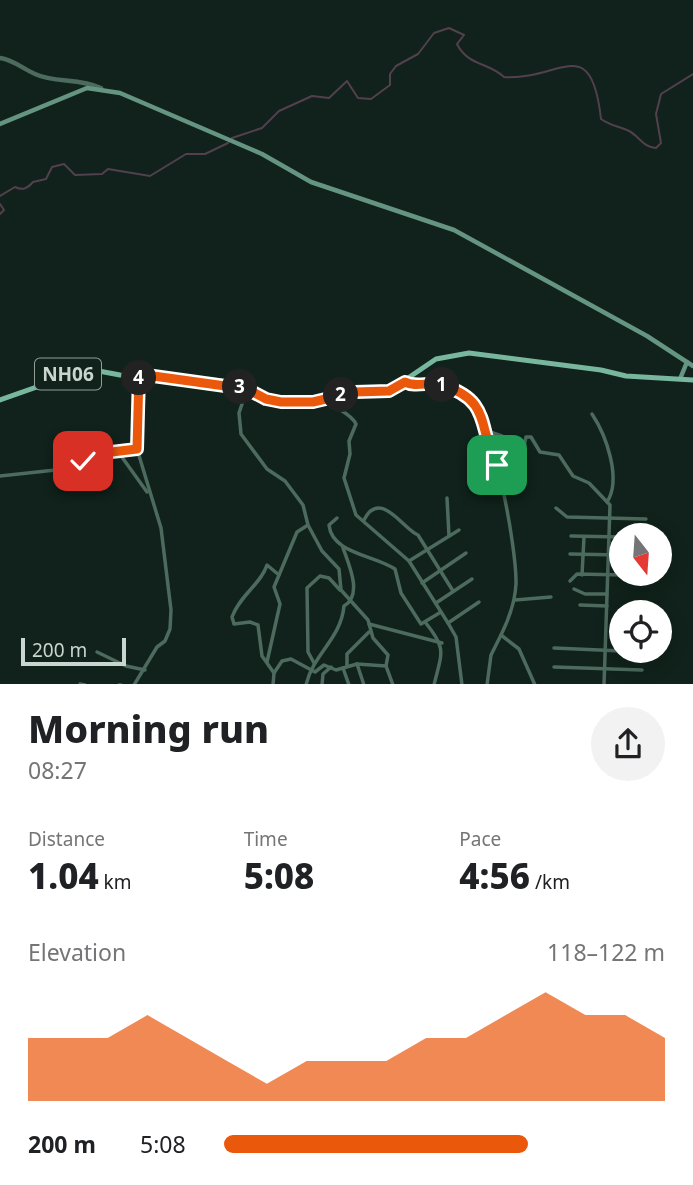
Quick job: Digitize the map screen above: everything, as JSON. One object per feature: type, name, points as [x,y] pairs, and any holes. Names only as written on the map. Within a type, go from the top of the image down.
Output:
[{"type":"main road","points":[[0,124],[74,93],[101,88],[133,98],[230,141],[311,182],[454,230],[647,336],[693,366]]},
{"type":"main road","name":"NH06","points":[[0,400],[88,369],[247,389],[266,399],[281,402],[313,402],[355,392],[389,391],[436,359],[469,353],[638,378],[693,380]]},
{"type":"main road","points":[[680,379],[687,362]]},
{"type":"street","points":[[0,58],[10,60],[37,75],[79,81],[101,88]]},
{"type":"street","points":[[134,684],[157,647],[165,641],[170,629],[171,610],[161,528],[137,449],[139,374]]},
{"type":"street","points":[[405,382],[410,385],[435,383],[467,395],[483,417],[487,431],[511,535],[516,573],[514,600],[491,655],[487,684]]},
{"type":"street","points":[[247,389],[239,413],[241,435],[267,470],[285,481],[303,505],[308,525],[322,551],[339,569],[341,590]]},
{"type":"street","points":[[327,399],[332,407],[354,420],[356,424],[349,441],[350,454],[344,478],[356,515],[365,520],[409,562],[442,612],[456,637],[462,684]]},
{"type":"street","points":[[592,414],[604,431],[616,484],[607,502]]},
{"type":"street","points":[[487,431],[502,436],[506,443],[519,439],[517,447],[521,450],[526,437],[531,437],[540,452],[559,455],[573,476],[589,484],[607,502],[611,509],[610,523]]},
{"type":"street","points":[[0,476],[74,468],[103,453],[137,449]]},
{"type":"street","points":[[119,453],[150,497]]},
{"type":"street","points":[[447,498],[449,536]]},
{"type":"street","points":[[365,520],[368,513],[378,508],[393,512],[410,532],[418,535],[453,591]]},
{"type":"street","points":[[556,508],[567,517],[646,519]]},
{"type":"street","points":[[306,684],[318,654],[331,645],[343,620],[344,606],[352,602],[355,594],[343,548],[328,529],[337,519]]},
{"type":"street","points":[[267,662],[280,604],[274,593],[279,575],[297,532],[308,525]]},
{"type":"street","points":[[409,562],[459,530]]},
{"type":"street","points":[[572,536],[609,538]]},
{"type":"street","points":[[582,575],[584,537]]},
{"type":"street","points":[[343,548],[384,561],[395,569],[401,593],[421,624],[442,612]]},
{"type":"street","points":[[422,583],[466,553]]},
{"type":"street","points":[[570,554],[609,556],[604,684]]},
{"type":"street","points":[[274,673],[262,656],[258,625],[250,622],[234,624],[232,617],[246,591],[265,571],[267,565],[279,575]]},
{"type":"street","points":[[570,581],[582,575],[608,576]]},
{"type":"street","points":[[314,663],[308,652],[307,588],[320,576],[329,579],[341,590],[369,624],[369,632],[388,655],[386,666],[393,684]]},
{"type":"street","points":[[436,603],[472,579]]},
{"type":"street","points":[[574,589],[585,594],[607,594]]},
{"type":"street","points":[[514,600],[551,597]]},
{"type":"street","points":[[448,623],[478,602]]},
{"type":"street","points":[[580,605],[607,606]]},
{"type":"street","points":[[425,622],[442,643],[443,651],[434,684]]},
{"type":"street","points":[[369,624],[442,643]]},
{"type":"street","points":[[349,684],[345,667],[347,653],[369,632]]},
{"type":"street","points":[[501,635],[519,649],[535,684]]},
{"type":"street","points":[[554,648],[609,652]]},
{"type":"street","points":[[97,652],[126,666],[145,670]]},
{"type":"street","points":[[273,684],[274,673],[282,662],[291,659],[298,660],[310,672],[315,673],[324,665],[386,666]]},
{"type":"street","points":[[358,664],[364,684]]},
{"type":"street","points":[[322,684],[323,674],[331,667]]},
{"type":"street","points":[[554,667],[605,671],[642,670]]},
{"type":"waterway","points":[[232,138],[262,128],[279,111],[312,96],[329,98],[347,81],[358,98],[371,99],[390,85],[390,74],[396,66],[418,54],[434,33],[449,28],[464,35],[457,44],[467,56],[504,77],[524,76],[570,66],[581,68],[590,75],[601,119],[631,132],[644,143],[656,148],[661,143],[656,114],[661,94],[693,74]]},
{"type":"waterway","points":[[0,196],[15,187],[25,188],[33,182],[46,179],[52,167],[64,164],[75,175],[102,174],[108,169],[150,176],[186,154],[205,154],[228,143]]},
{"type":"waterway","points":[[0,204],[4,210],[0,214]]},
{"type":"route","points":[[83,461],[103,453],[137,449],[139,374],[171,376],[247,389],[266,399],[281,402],[313,402],[355,392],[389,391],[405,382],[410,385],[435,383],[456,389],[474,403],[483,417],[492,457],[497,465]]}]
